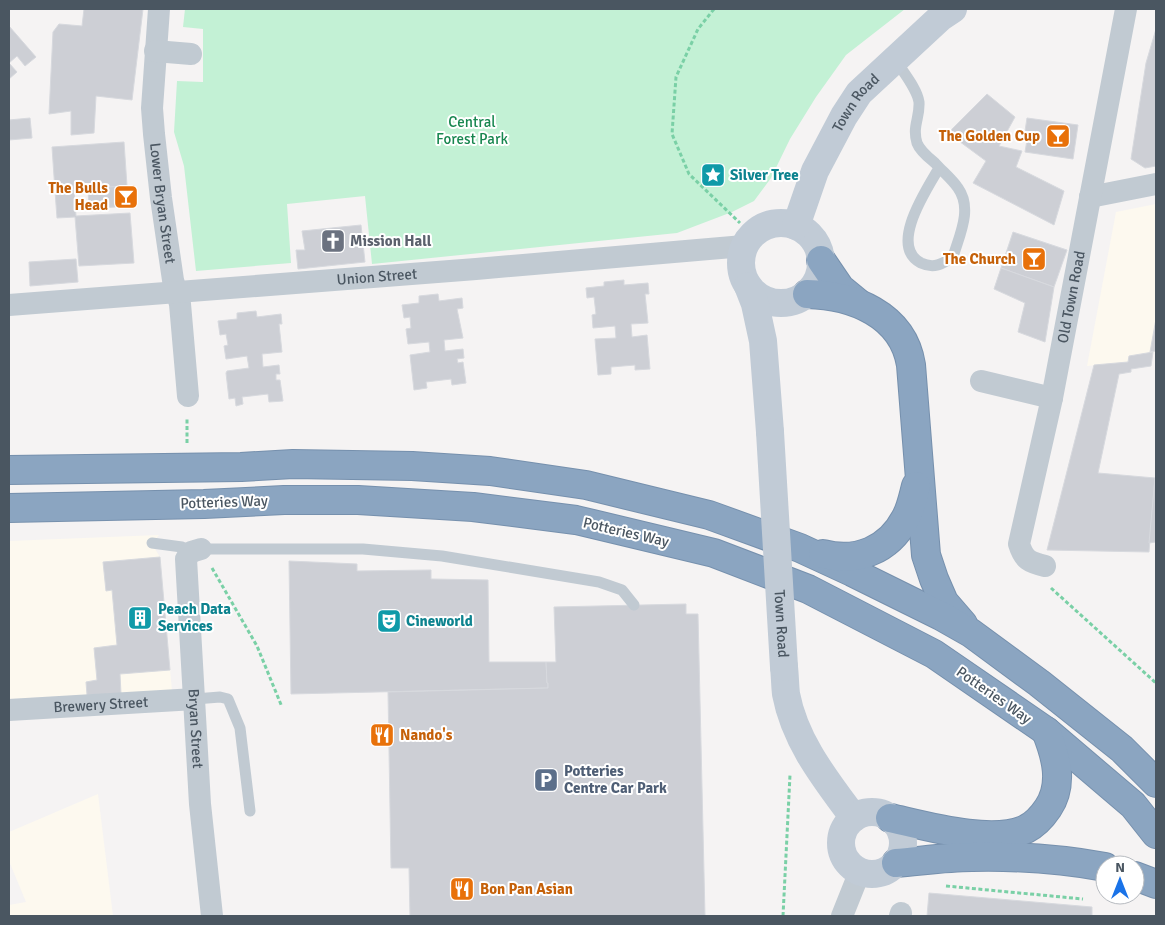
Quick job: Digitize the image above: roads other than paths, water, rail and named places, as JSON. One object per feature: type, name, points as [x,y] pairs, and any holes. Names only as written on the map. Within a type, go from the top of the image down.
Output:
[{"type":"highway","points":[[821,260],[840,288],[866,308]]},
{"type":"highway","points":[[799,297],[844,298],[886,319],[901,335],[909,354],[926,554],[944,602],[971,633]]},
{"type":"highway","points":[[9,470],[241,467],[293,464],[412,466],[490,471],[586,485],[644,498],[709,515],[800,548],[832,557],[849,557],[878,549],[897,532],[911,506],[919,476]]},
{"type":"highway","name":"Potteries Way","points":[[9,508],[204,504],[284,500],[358,500],[473,507],[576,520],[714,553],[808,589],[934,654],[1046,731],[1133,805],[1156,834]]},
{"type":"highway","points":[[800,548],[941,616],[971,633],[1039,683],[1122,749],[1156,783]]},
{"type":"highway","points":[[890,818],[953,832],[1002,835],[1025,830],[1041,819],[1052,802],[1057,786],[1057,763],[1046,731]]},
{"type":"highway","points":[[896,863],[970,856],[1050,859],[1095,866]]},
{"type":"main road","name":"Town Road","points":[[796,226],[815,171],[844,116],[860,93],[895,59],[953,9]]},
{"type":"main road","points":[[773,223],[789,223],[796,226],[811,236],[819,252],[821,260],[818,279],[799,297],[784,303],[760,297],[748,286],[741,266],[748,240],[758,230],[773,223]]},
{"type":"main road","name":"Town Road","points":[[748,286],[761,326],[786,695],[801,740],[812,760],[854,818]]},
{"type":"main road","name":"Town Road","points":[[769,423],[771,347],[783,312],[799,297]]},
{"type":"main road","points":[[872,812],[890,818],[897,825],[902,834],[903,844],[901,854],[896,863],[879,873],[869,874],[851,865],[841,847],[842,836],[846,826],[854,818],[872,812]]},
{"type":"street","name":"Lower Bryan Street","points":[[159,9],[152,108],[161,198],[176,292],[180,304],[188,396]]},
{"type":"street","name":"Old Town Road","points":[[1041,565],[1023,556],[1018,544],[1052,398],[1125,10]]},
{"type":"street","points":[[155,51],[191,54]]},
{"type":"street","points":[[1090,197],[1156,184]]},
{"type":"street","name":"Union Street","points":[[9,305],[486,268],[748,240]]},
{"type":"street","points":[[981,381],[1052,398]]},
{"type":"street","name":"Bryan Street","points":[[196,550],[186,559],[200,804],[212,916]]},
{"type":"street","name":"Brewery Street","points":[[9,710],[195,699]]},
{"type":"street","points":[[842,916],[860,871]]},
{"type":"lane","points":[[895,59],[919,101],[914,130],[918,146],[939,168],[958,188],[966,204],[964,219],[953,257],[939,266],[924,264],[914,259],[908,244],[913,214],[939,168]]},
{"type":"lane","points":[[152,543],[196,550],[363,549],[442,556],[599,582],[622,590],[634,605]]},
{"type":"lane","points":[[195,699],[220,697],[228,699],[240,728],[250,811]]},
{"type":"place","name":"The Golden Cup","points":[[1058,136]]},
{"type":"place","name":"Silver Tree","points":[[713,175]]},
{"type":"place","name":"The Bulls Head","points":[[126,197]]},
{"type":"place","name":"Mission Hall","points":[[333,241]]},
{"type":"place","name":"The Church","points":[[1034,259]]},
{"type":"place","name":"Peach Data Services","points":[[140,618]]},
{"type":"place","name":"Cineworld","points":[[389,621]]},
{"type":"place","name":"Nando's","points":[[382,735]]},
{"type":"place","name":"Potteries Centre Car Park","points":[[546,780]]},
{"type":"place","name":"Bon Pan Asian","points":[[462,889]]},
{"type":"park label","name":"Central Forest Park","points":[[472,130]]}]
